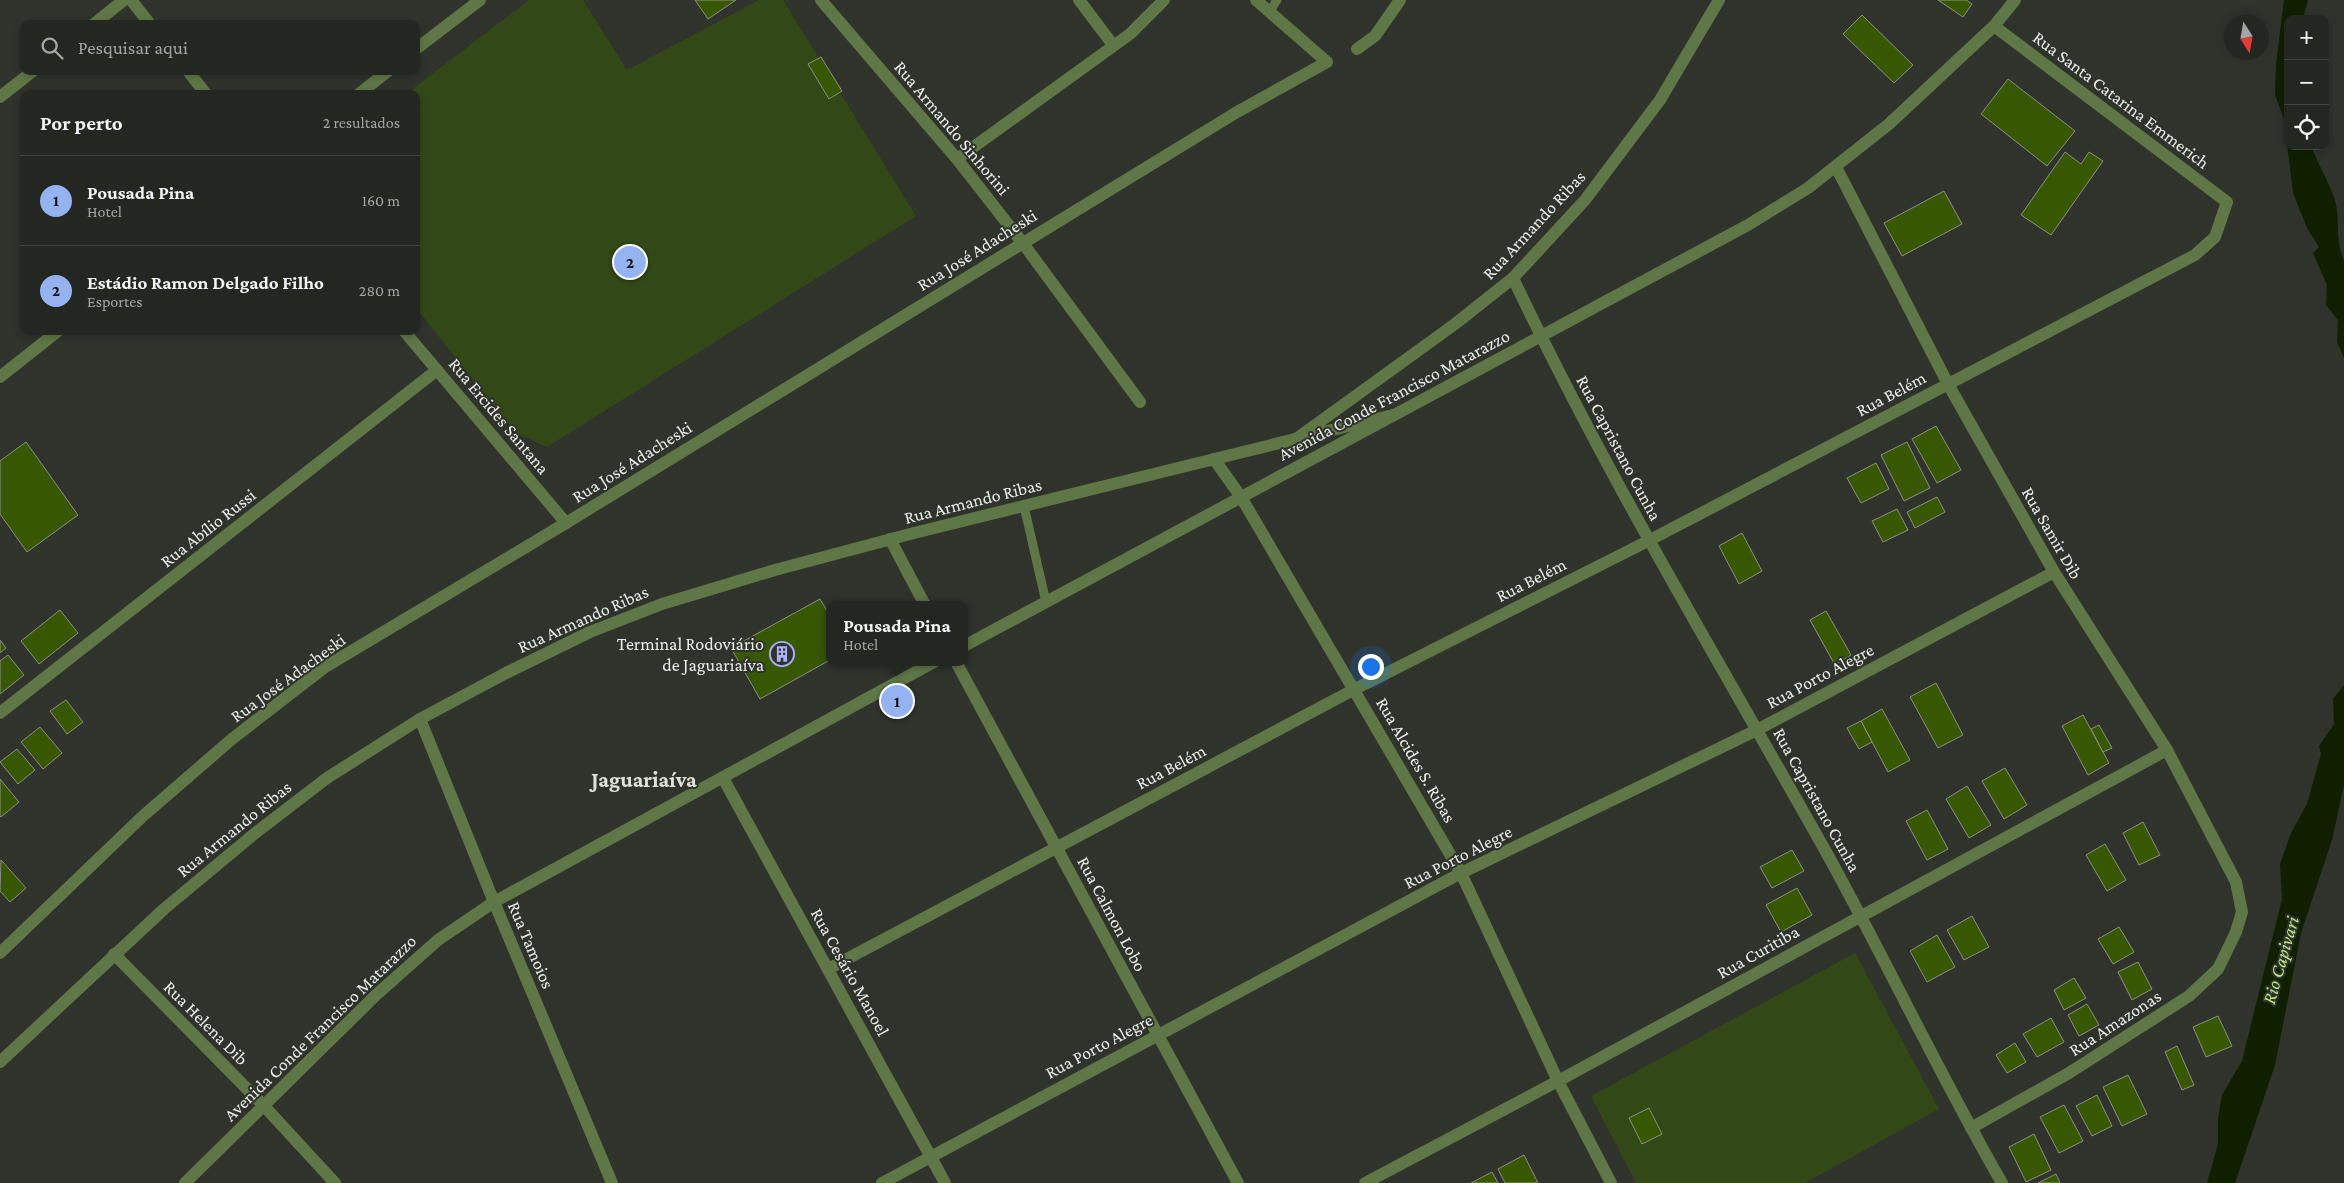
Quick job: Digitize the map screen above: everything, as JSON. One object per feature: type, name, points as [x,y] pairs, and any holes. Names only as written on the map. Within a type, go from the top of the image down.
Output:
[{"type":"street","points":[[99,20],[124,0]]},
{"type":"street","points":[[132,0],[147,20]]},
{"type":"street","points":[[420,46],[480,0]]},
{"type":"street","name":"Rua Armando Sinhorini","points":[[821,0],[957,159],[1022,242],[1140,402]]},
{"type":"street","points":[[1079,0],[1113,45]]},
{"type":"street","points":[[957,159],[1130,34],[1164,0]]},
{"type":"street","points":[[1256,0],[1274,5]]},
{"type":"street","points":[[1357,48],[1375,36],[1400,0]]},
{"type":"street","name":"Rua Armando Ribas","points":[[1296,439],[1456,324],[1513,278],[1585,200],[1660,100],[1719,0]]},
{"type":"street","name":"Avenida Conde Francisco Matarazzo","points":[[968,644],[1748,225],[1808,188],[1889,124],[1994,26],[2015,0]]},
{"type":"street","name":"Rua José Adacheski","points":[[0,954],[143,816],[232,739],[326,667],[566,523],[1253,102],[1327,62],[1274,5]]},
{"type":"street","name":"Rua Santa Catarina Emmerich","points":[[1994,26],[2227,202]]},
{"type":"street","points":[[0,98],[29,75]]},
{"type":"street","points":[[191,75],[203,90]]},
{"type":"street","points":[[364,90],[383,75]]},
{"type":"street","name":"Rua Samir Dib","points":[[1836,167],[1948,384],[2054,572],[2167,750],[2236,882],[2242,912]]},
{"type":"street","name":"Rua Belém","points":[[828,969],[1355,689],[1648,541],[2195,255],[2215,238],[2227,202]]},
{"type":"street","name":"Rua Capristano Cunha","points":[[1513,278],[1540,336],[1648,541],[1861,915],[1971,1128],[2002,1183]]},
{"type":"street","points":[[0,377],[53,335]]},
{"type":"street","name":"Rua Ercides Santana","points":[[407,335],[566,523]]},
{"type":"street","name":"Rua Abílio Russi","points":[[0,713],[437,370]]},
{"type":"street","name":"Rua Armando Ribas","points":[[0,1062],[164,909],[268,822],[327,778],[420,719],[506,673],[590,632],[662,604],[775,570],[890,539],[1393,415]]},
{"type":"street","name":"Rua Alcides S. Ribas","points":[[1214,459],[1241,498],[1355,689],[1461,873],[1558,1081],[1612,1183]]},
{"type":"street","points":[[890,539],[923,601]]},
{"type":"street","name":"Rua Porto Alegre","points":[[882,1183],[1461,873],[1757,730],[2054,572]]},
{"type":"street","name":"Avenida Conde Francisco Matarazzo","points":[[185,1183],[383,989],[438,940],[494,902],[927,666]]},
{"type":"street","name":"Rua Calmon Lobo","points":[[958,666],[1238,1183]]},
{"type":"street","name":"Rua Tamoios","points":[[420,719],[494,902],[612,1183]]},
{"type":"street","name":"Rua Curitiba","points":[[1365,1183],[1558,1081],[2167,750]]},
{"type":"street","name":"Rua Cesário Manoel","points":[[723,778],[945,1183]]},
{"type":"street","name":"Rua Amazonas","points":[[1971,1128],[2069,1073],[2189,996],[2218,969],[2236,932],[2242,912]]},
{"type":"street","name":"Rua Helena Dib","points":[[114,954],[264,1106],[335,1183]]},
{"type":"lane","points":[[1024,506],[1046,602]]},
{"type":"shaded area","points":[[529,0],[583,0],[627,70],[759,0],[783,0],[916,216],[547,447],[516,433],[420,313],[420,90],[411,90]]},
{"type":"shaded area","points":[[1855,953],[1939,1109],[1805,1183],[1636,1183],[1591,1096]]},
{"type":"water","points":[[2284,0],[2308,0],[2304,15],[2284,15],[2284,119],[2275,95],[2276,64]]},
{"type":"water","points":[[2288,150],[2313,150],[2330,186],[2337,208],[2338,238],[2344,260],[2344,358],[2337,342],[2338,320],[2326,305],[2327,285],[2313,253],[2319,247],[2307,228],[2293,193]]},
{"type":"water","name":"Rio Capivari","points":[[2344,685],[2344,785],[2332,840],[2301,933],[2275,1065],[2235,1183],[2207,1183],[2218,1144],[2218,1118],[2222,1095],[2242,1061],[2282,899],[2280,864],[2291,833],[2307,804],[2321,754],[2319,746],[2334,724],[2333,699]]},
{"type":"building","points":[[695,0],[736,0],[708,19]]},
{"type":"building","points":[[1938,0],[1966,0],[1972,4],[1963,17]]},
{"type":"building","points":[[1862,15],[1913,65],[1894,83],[1843,34]]},
{"type":"building","points":[[821,57],[842,91],[829,99],[808,64]]},
{"type":"building","points":[[2008,79],[2075,131],[2047,166],[1981,114]]},
{"type":"building","points":[[2065,152],[2081,164],[2089,152],[2103,161],[2051,235],[2021,215]]},
{"type":"building","points":[[1944,191],[1962,224],[1902,256],[1884,223]]},
{"type":"building","points":[[1936,426],[1961,470],[1937,483],[1912,439]]},
{"type":"building","points":[[26,442],[78,515],[27,552],[0,514],[0,461]]},
{"type":"building","points":[[1907,442],[1930,488],[1904,501],[1881,455]]},
{"type":"building","points":[[1876,463],[1889,489],[1861,503],[1847,478]]},
{"type":"building","points":[[1937,497],[1945,512],[1915,528],[1907,512]]},
{"type":"building","points":[[1897,509],[1908,530],[1883,542],[1872,521]]},
{"type":"building","points":[[1742,533],[1762,571],[1739,584],[1719,546]]},
{"type":"building","name":"Terminal Rodoviário de Jaguariaíva","points":[[820,599],[826,609],[826,662],[760,699],[731,648]]},
{"type":"building","points":[[60,610],[78,633],[39,664],[21,641]]},
{"type":"building","points":[[1826,611],[1851,655],[1835,665],[1810,620]]},
{"type":"building","points":[[0,640],[6,648],[0,653]]},
{"type":"building","points":[[8,655],[24,675],[0,694],[0,661]]},
{"type":"building","points":[[1936,683],[1963,735],[1938,748],[1910,697]]},
{"type":"building","points":[[66,700],[83,722],[67,734],[50,711]]},
{"type":"building","points":[[1882,709],[1910,760],[1888,772],[1861,721]]},
{"type":"building","points":[[2083,715],[2109,763],[2088,775],[2062,726]]},
{"type":"building","points":[[1861,721],[1872,742],[1859,749],[1847,728]]},
{"type":"building","points":[[2099,725],[2112,748],[2103,752],[2091,729]]},
{"type":"building","points":[[40,727],[62,753],[43,769],[21,742]]},
{"type":"building","points":[[17,749],[35,770],[18,784],[0,762]]},
{"type":"building","points":[[2005,768],[2027,805],[2004,819],[1982,781]]},
{"type":"building","points":[[0,779],[19,802],[1,817],[0,816]]},
{"type":"building","points":[[1967,786],[1991,825],[1969,838],[1946,799]]},
{"type":"building","points":[[1927,810],[1948,849],[1927,860],[1906,821]]},
{"type":"building","points":[[2143,822],[2160,855],[2139,865],[2123,833]]},
{"type":"building","points":[[2105,844],[2126,880],[2107,891],[2086,855]]},
{"type":"building","points":[[1792,850],[1804,871],[1772,888],[1760,867]]},
{"type":"building","points":[[1,860],[26,888],[10,902],[0,891]]},
{"type":"building","points":[[1797,888],[1812,915],[1781,932],[1766,905]]},
{"type":"building","points":[[1972,916],[1989,947],[1964,960],[1947,930]]},
{"type":"building","points":[[2119,927],[2134,952],[2113,964],[2098,939]]},
{"type":"building","points":[[1937,935],[1955,967],[1927,982],[1910,951]]},
{"type":"building","points":[[2138,962],[2152,989],[2132,1000],[2118,972]]},
{"type":"building","points":[[2074,978],[2086,998],[2064,1010],[2054,990]]},
{"type":"building","points":[[2087,1004],[2099,1025],[2079,1036],[2068,1015]]},
{"type":"building","points":[[2218,1016],[2232,1046],[2206,1057],[2193,1027]]},
{"type":"building","points":[[2051,1018],[2064,1042],[2037,1057],[2023,1034]]},
{"type":"building","points":[[2015,1043],[2026,1062],[2007,1073],[1996,1055]]},
{"type":"building","points":[[2177,1046],[2194,1085],[2182,1090],[2165,1052]]},
{"type":"building","points":[[2128,1075],[2147,1114],[2122,1126],[2103,1087]]},
{"type":"building","points":[[2097,1095],[2112,1126],[2092,1136],[2076,1106]]},
{"type":"building","points":[[2064,1105],[2083,1141],[2059,1153],[2040,1117]]},
{"type":"building","points":[[1649,1108],[1662,1134],[1642,1144],[1629,1118]]},
{"type":"building","points":[[2034,1134],[2051,1170],[2026,1182],[2009,1147]]},
{"type":"building","points":[[1524,1155],[1538,1183],[1505,1183],[1498,1169]]},
{"type":"building","points":[[1492,1172],[1498,1183],[1471,1183]]},
{"type":"building","points":[[2056,1174],[2060,1183],[2038,1183]]},
{"type":"place","name":"Estádio Ramon Delgado Filho","points":[[630,262]]},
{"type":"place","name":"Terminal Rodoviário de Jaguariaíva","points":[[782,654]]},
{"type":"place","name":"Pousada Pina","points":[[897,701]]},
{"type":"district","name":"Jaguariaíva","points":[[644,779]]}]
